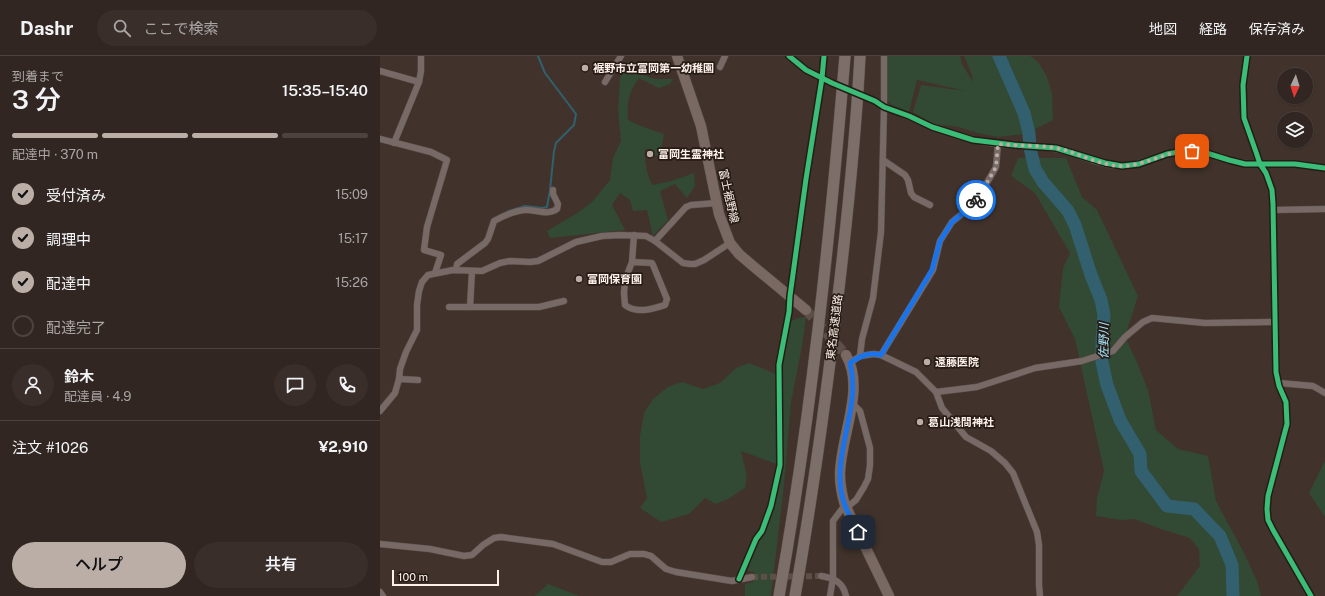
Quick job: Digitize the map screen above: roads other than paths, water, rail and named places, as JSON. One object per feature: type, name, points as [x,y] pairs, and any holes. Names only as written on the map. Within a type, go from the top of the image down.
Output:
[{"type":"highway","name":"東名高速道路","points":[[779,596],[788,550],[818,336],[837,154],[844,56]]},
{"type":"highway","name":"東名高速道路","points":[[795,596],[809,517],[826,398],[850,180],[860,56]]},
{"type":"main road","name":"富士裾野線","points":[[677,56],[701,126],[722,224],[730,243],[752,266],[806,310]]},
{"type":"main road","points":[[848,359],[853,375],[852,403],[842,450],[840,475],[841,491],[845,507],[889,596]]},
{"type":"street","points":[[394,143],[419,82],[421,72],[421,56]]},
{"type":"street","points":[[605,82],[621,56]]},
{"type":"street","points":[[720,68],[725,56]]},
{"type":"street","points":[[788,56],[806,70],[832,83]]},
{"type":"street","points":[[740,579],[756,539],[762,531],[771,506],[780,465],[779,365],[789,312],[824,56]]},
{"type":"street","points":[[860,356],[862,339],[873,298],[881,232],[884,56]]},
{"type":"street","points":[[1247,56],[1243,84],[1244,118],[1260,164],[1266,173],[1272,190],[1274,210],[1276,372],[1286,402],[1287,424],[1268,496],[1267,509],[1272,530],[1311,596]]},
{"type":"street","points":[[380,71],[419,82]]},
{"type":"street","points":[[875,101],[884,107],[909,116],[932,127],[973,140],[1014,146],[1056,148],[1104,163],[1122,166],[1139,164],[1167,154],[1184,151],[1200,151],[1245,164],[1296,164],[1325,168]]},
{"type":"street","points":[[380,139],[431,152],[447,160],[427,227],[424,250],[441,255],[435,273]]},
{"type":"street","points":[[881,355],[932,270],[940,241],[952,222],[968,209],[981,193],[996,167],[998,144]]},
{"type":"street","points":[[883,160],[905,175],[908,180],[911,193],[914,197],[930,205]]},
{"type":"street","points":[[456,270],[457,264],[487,240],[494,221],[514,212],[523,210],[551,212],[557,210],[558,204],[552,190]]},
{"type":"street","points":[[655,241],[686,207],[692,205],[717,203]]},
{"type":"street","points":[[1274,210],[1325,209]]},
{"type":"street","points":[[380,411],[395,393],[400,369],[406,352],[417,330],[417,305],[420,287],[428,275],[456,270],[482,271],[492,268],[500,263],[510,261],[538,261],[584,239],[602,236],[646,236],[655,241],[683,263],[690,264],[695,264],[704,260],[730,243]]},
{"type":"street","points":[[632,262],[652,263],[666,298],[665,305],[651,310],[630,309],[625,305],[625,280],[632,262],[634,236]]},
{"type":"street","points":[[470,307],[472,271]]},
{"type":"street","points":[[449,307],[540,307],[564,301]]},
{"type":"street","points":[[936,392],[977,386],[1035,368],[1082,361],[1113,351],[1125,337],[1143,322],[1152,318],[1205,324],[1275,322]]},
{"type":"street","points":[[848,359],[874,354],[881,355],[916,372],[936,392],[942,408],[966,437],[991,451],[1005,463],[1013,473],[1037,532],[1039,545],[1038,585],[1040,596]]},
{"type":"street","points":[[399,379],[418,380]]},
{"type":"street","points":[[1279,383],[1313,386],[1325,393]]},
{"type":"street","points":[[830,596],[833,578],[833,521],[845,507],[856,500],[868,479],[870,465],[870,448],[860,411],[852,403]]},
{"type":"street","points":[[380,544],[430,549],[464,556],[472,555],[483,545],[494,538],[501,536],[553,544],[602,562],[611,562],[630,554],[644,554],[651,556],[666,569],[676,572],[732,581],[752,577]]},
{"type":"street","points":[[821,576],[833,578],[840,584],[845,591],[846,596]]},
{"type":"street","points":[[380,592],[383,596]]},
{"type":"waterway","points":[[506,212],[525,206],[542,208],[547,207],[556,143],[574,125],[576,114],[545,73],[538,56]]},
{"type":"waterway","name":"佐野川","points":[[999,56],[1024,113],[1035,169],[1043,182],[1068,211],[1075,225],[1091,275],[1101,300],[1104,315],[1102,362],[1107,385],[1120,420],[1140,454],[1141,471],[1167,506],[1194,509],[1220,536],[1232,565],[1233,596]]},
{"type":"tunnel","points":[[832,83],[875,101]]},
{"type":"tunnel","points":[[806,310],[846,355]]},
{"type":"tunnel","points":[[752,577],[821,576]]},
{"type":"place","name":"裾野市立富岡第一幼稚園","points":[[585,68]]},
{"type":"place","name":"富岡生霊神社","points":[[650,154]]},
{"type":"place","name":"富岡保育園","points":[[579,279]]},
{"type":"place","name":"遠藤医院","points":[[927,362]]},
{"type":"place","name":"葛山浅間神社","points":[[920,422]]}]
